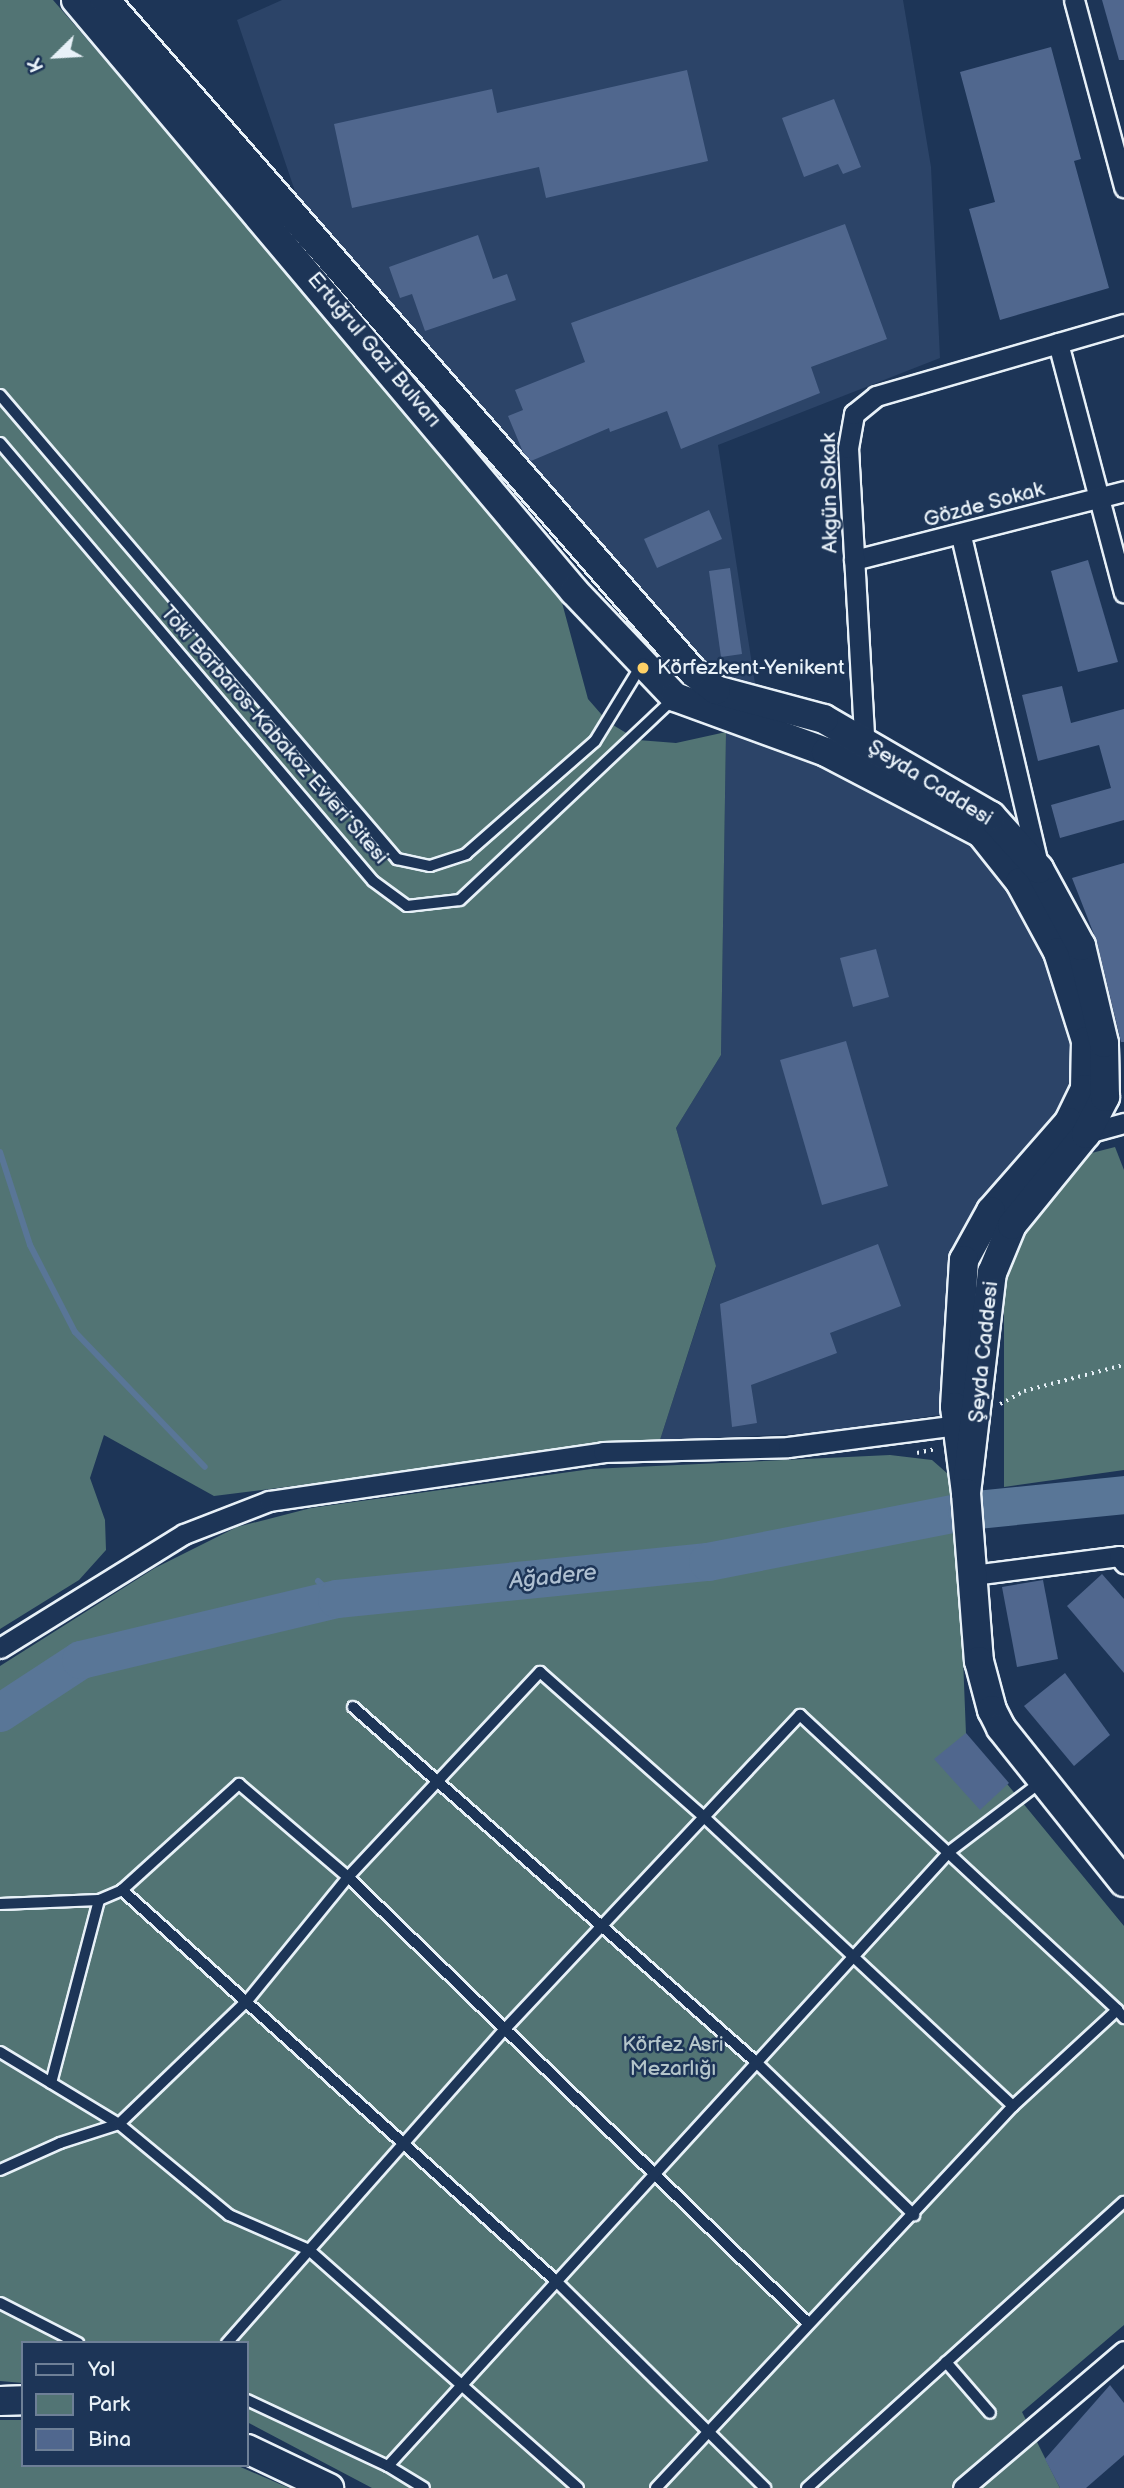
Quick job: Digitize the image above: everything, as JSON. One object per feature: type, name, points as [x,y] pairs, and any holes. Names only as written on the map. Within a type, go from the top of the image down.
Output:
[{"type":"main road","name":"Ertuğrul Gazi Bulvarı","points":[[76,0],[574,592],[675,697]]},
{"type":"main road","name":"Ertuğrul Gazi Bulvarı","points":[[106,0],[665,638]]},
{"type":"main road","name":"Şeyda Caddesi","points":[[665,638],[693,672],[716,690],[824,719],[991,817],[1081,946],[1104,1043],[1105,1097],[1086,1134],[1012,1225],[992,1273],[967,1421]]},
{"type":"main road","name":"Şeyda Caddesi","points":[[675,697],[825,752],[981,833],[1030,876],[1086,1041],[1085,1089],[1069,1122],[991,1211],[964,1259],[967,1421],[965,1493],[979,1661],[986,1695],[1000,1728],[1124,1882]]},
{"type":"main road","points":[[0,2400],[21,2400]]},
{"type":"main road","points":[[248,2449],[329,2488]]},
{"type":"street","points":[[1074,0],[1124,187]]},
{"type":"street","name":"Akgün Sokak","points":[[867,774],[848,448],[854,414],[862,404],[1124,324]]},
{"type":"street","points":[[1058,343],[1124,592]]},
{"type":"street","name":"Gözde Sokak","points":[[854,560],[961,536],[1124,491]]},
{"type":"street","points":[[961,536],[1030,876]]},
{"type":"street","points":[[1049,1144],[1124,1123]]},
{"type":"street","points":[[0,1648],[184,1534],[269,1501],[603,1452],[788,1447],[967,1421]]},
{"type":"street","points":[[973,1575],[1119,1556],[1124,1563]]},
{"type":"street","points":[[963,2488],[1124,2351]]},
{"type":"lane","name":"Toki Barbaros-Kabakoz Evleri Sitesi","points":[[0,395],[397,859],[430,866],[466,854],[595,741],[643,663]]},
{"type":"lane","name":"Toki Barbaros-Kabakoz Evleri Sitesi","points":[[0,443],[373,881],[408,906],[460,900],[675,697]]},
{"type":"lane","points":[[0,2170],[60,2143],[120,2124],[247,2001],[348,1877],[540,1672],[704,1816],[852,1959],[1013,2106]]},
{"type":"lane","points":[[354,1707],[757,2063],[914,2215]]},
{"type":"lane","points":[[229,2341],[505,2029],[800,1715],[950,1851],[1121,2014],[1013,2106],[914,2215],[807,2322],[656,2488]]},
{"type":"lane","points":[[388,2466],[950,1851],[1042,1781]]},
{"type":"lane","points":[[0,1904],[99,1900],[122,1890],[239,1784],[348,1877],[807,2322]]},
{"type":"lane","points":[[122,1890],[556,2282],[710,2430],[765,2488]]},
{"type":"lane","points":[[51,2083],[99,1900]]},
{"type":"lane","points":[[0,2052],[120,2124],[229,2215],[309,2250],[578,2488]]},
{"type":"lane","points":[[807,2488],[1122,2206]]},
{"type":"lane","points":[[0,2303],[74,2341]]},
{"type":"lane","points":[[946,2362],[990,2413]]},
{"type":"lane","points":[[248,2400],[388,2466],[424,2488]]},
{"type":"path","points":[[912,1453],[933,1451],[967,1421],[1024,1391],[1124,1365]]},
{"type":"shaded area","points":[[282,0],[903,0],[931,167],[940,358],[718,445],[756,690],[714,675],[300,206],[237,20]]},
{"type":"shaded area","points":[[726,732],[818,763],[972,841],[1002,877],[1049,957],[1077,1051],[1074,1087],[1019,1162],[985,1197],[945,1414],[818,1433],[660,1440],[716,1267],[676,1128],[721,1055]]},
{"type":"green space","points":[[0,0],[53,0],[423,428],[561,599],[588,699],[608,722],[638,740],[676,743],[726,732],[721,1055],[676,1128],[716,1266],[660,1440],[214,1496],[104,1435],[90,1478],[105,1520],[106,1550],[79,1580],[0,1629]]},
{"type":"green space","points":[[1115,1147],[1124,1170],[1124,1470],[1004,1487],[1004,1266],[1017,1236],[1076,1157]]},
{"type":"green space","name":"Körfez Asri Mezarlığı","points":[[890,1455],[932,1460],[956,1481],[966,1734],[1124,1926],[1124,2325],[1022,2412],[1060,2488],[372,2488],[248,2423],[248,2341],[21,2341],[21,2383],[0,2381],[0,1666],[155,1568],[237,1527],[311,1508],[591,1469]]},
{"type":"green space","points":[[0,2420],[21,2420],[21,2467],[241,2467],[289,2488],[0,2488]]},
{"type":"building","points":[[1102,0],[1124,0],[1124,60],[1119,60]]},
{"type":"building","points":[[1051,47],[1081,159],[1074,161],[1109,288],[1000,320],[969,209],[995,202],[960,72]]},
{"type":"building","points":[[687,70],[708,161],[546,198],[539,167],[352,208],[334,124],[492,89],[497,113]]},
{"type":"building","points":[[834,99],[861,167],[843,174],[838,164],[804,177],[782,118]]},
{"type":"building","points":[[845,224],[887,339],[811,367],[820,393],[681,449],[667,411],[610,432],[609,428],[531,461],[523,452],[508,416],[523,410],[515,390],[585,362],[571,323]]},
{"type":"building","points":[[478,235],[493,279],[507,274],[516,300],[425,331],[412,294],[400,298],[389,267]]},
{"type":"building","points":[[709,510],[722,539],[657,568],[644,539]]},
{"type":"building","points":[[1088,560],[1118,662],[1078,672],[1051,571]]},
{"type":"building","points":[[730,568],[742,654],[721,657],[709,571]]},
{"type":"building","points":[[1062,686],[1071,723],[1124,709],[1124,820],[1060,838],[1051,805],[1111,788],[1099,745],[1038,761],[1022,695]]},
{"type":"building","points":[[1124,863],[1124,1042],[1121,1042],[1097,942],[1072,878]]},
{"type":"building","points":[[876,949],[889,997],[853,1007],[840,958]]},
{"type":"building","points":[[846,1041],[888,1186],[822,1205],[780,1060]]},
{"type":"building","points":[[878,1244],[901,1306],[830,1333],[837,1353],[751,1385],[757,1423],[732,1427],[720,1304]]},
{"type":"building","points":[[1102,1574],[1124,1599],[1124,1673],[1067,1606]]},
{"type":"building","points":[[1043,1580],[1058,1659],[1017,1667],[1002,1587]]},
{"type":"building","points":[[1065,1673],[1110,1735],[1074,1766],[1024,1706]]},
{"type":"building","points":[[966,1733],[1009,1783],[980,1810],[934,1759]]},
{"type":"building","points":[[1110,2385],[1124,2403],[1124,2455],[1086,2488],[1060,2488],[1045,2459]]},
{"type":"waterway","points":[[0,1152],[30,1245],[75,1332],[205,1467]]},
{"type":"waterway","name":"Ağadere","points":[[0,1713],[81,1660],[337,1599],[708,1562],[967,1511],[1124,1495]]},
{"type":"waterway","points":[[318,1581],[337,1599]]},
{"type":"place","name":"Körfezkent-Yenikent","points":[[643,668]]}]
